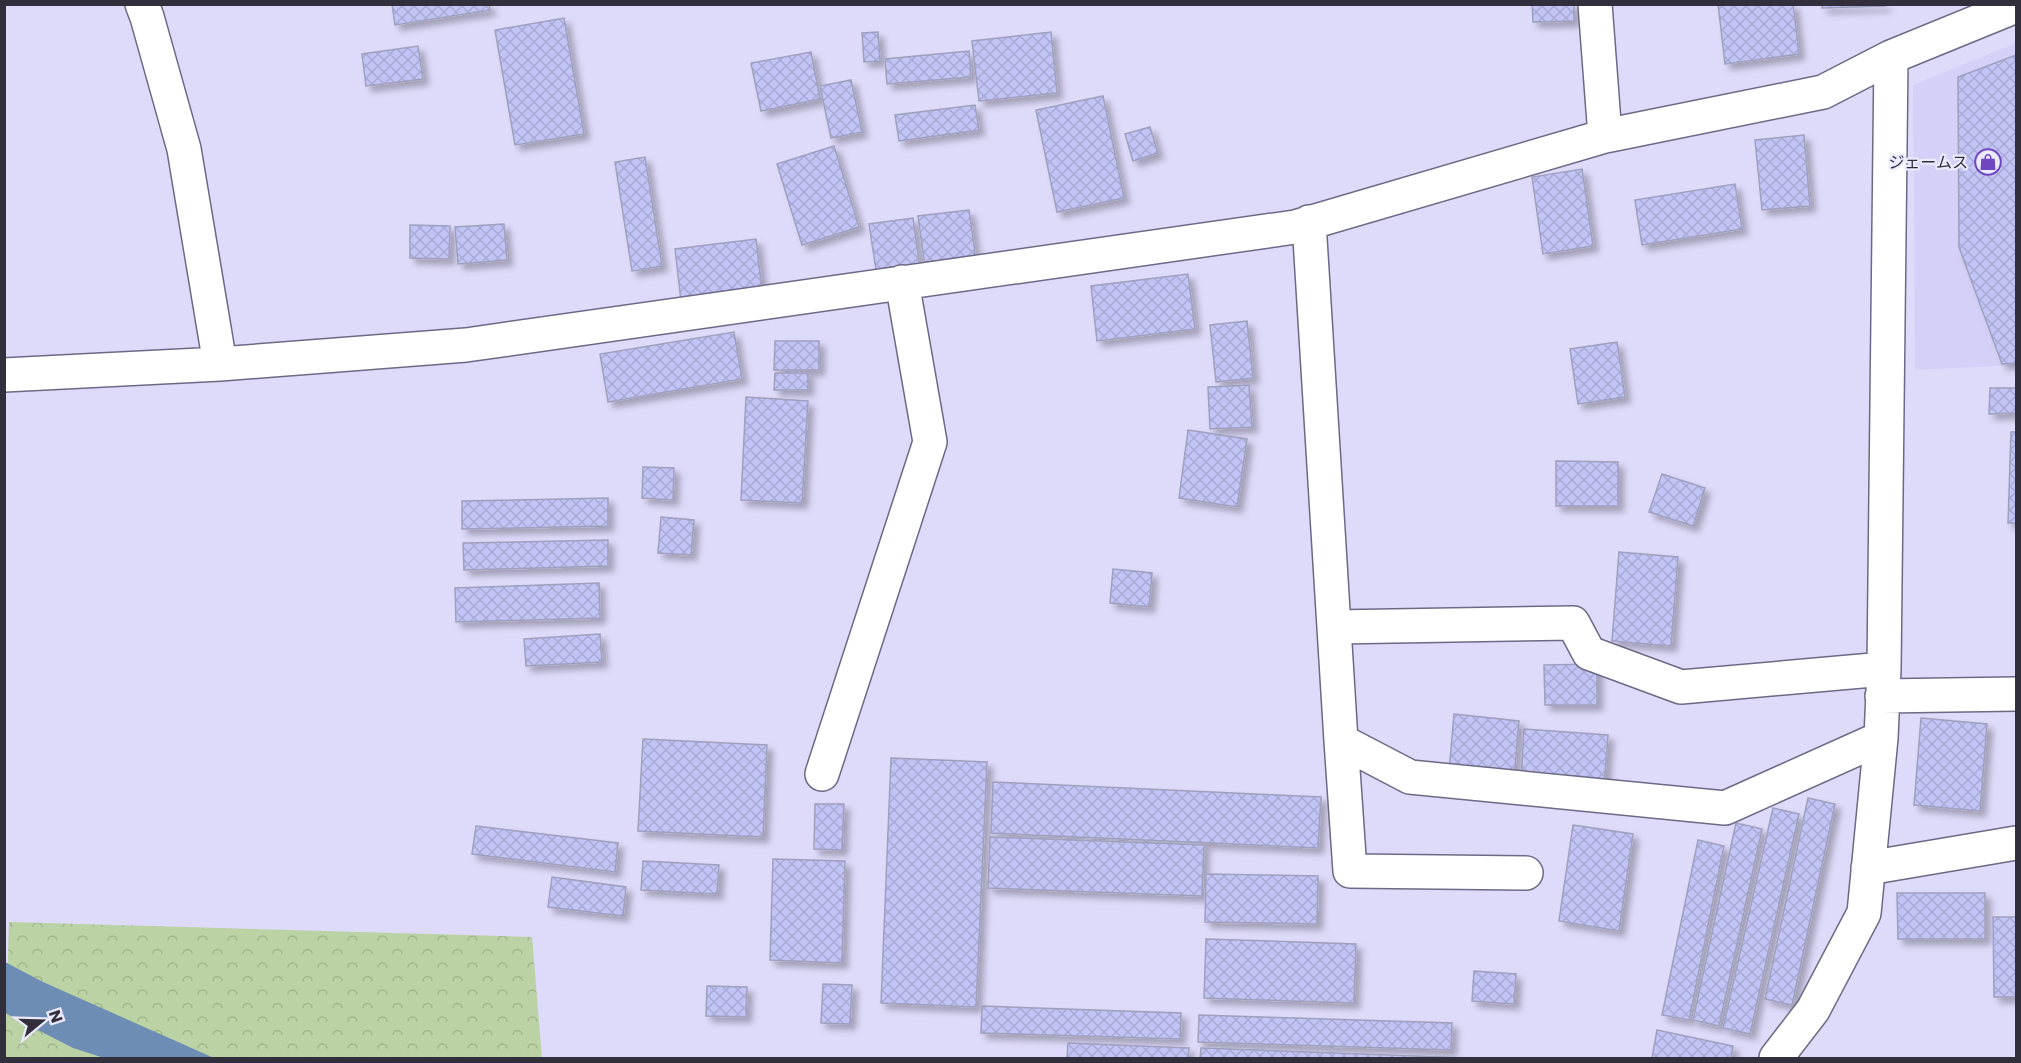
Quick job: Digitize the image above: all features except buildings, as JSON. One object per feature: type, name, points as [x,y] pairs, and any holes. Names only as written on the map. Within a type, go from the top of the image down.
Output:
[{"type":"street","points":[[142,4],[184,148],[220,364]]},
{"type":"street","points":[[1595,4],[1605,136]]},
{"type":"street","points":[[4,375],[220,364],[466,345],[1295,226],[1605,136],[1823,92],[1891,57],[2016,6]]},
{"type":"street","points":[[1776,1059],[1813,1010],[1864,913],[1881,738],[1883,683],[1891,57]]},
{"type":"street","points":[[1309,222],[1350,871],[1526,873]]},
{"type":"street","points":[[822,774],[930,442],[902,282]]},
{"type":"street","points":[[1334,627],[1573,623],[1589,653],[1681,687],[1883,683],[2016,694]]},
{"type":"street","points":[[1341,741],[1410,777],[1725,808],[1881,738]]},
{"type":"street","points":[[1868,868],[2016,843]]},
{"type":"shaded area","points":[[2016,43],[2016,365],[1915,370],[1913,85]]},
{"type":"green space","points":[[9,922],[532,937],[542,1058],[5,1058]]},
{"type":"water","points":[[5,962],[43,982],[214,1058],[104,1058],[73,1048],[5,1013]]},
{"type":"place","name":"ジェームス","points":[[1988,162]]}]
